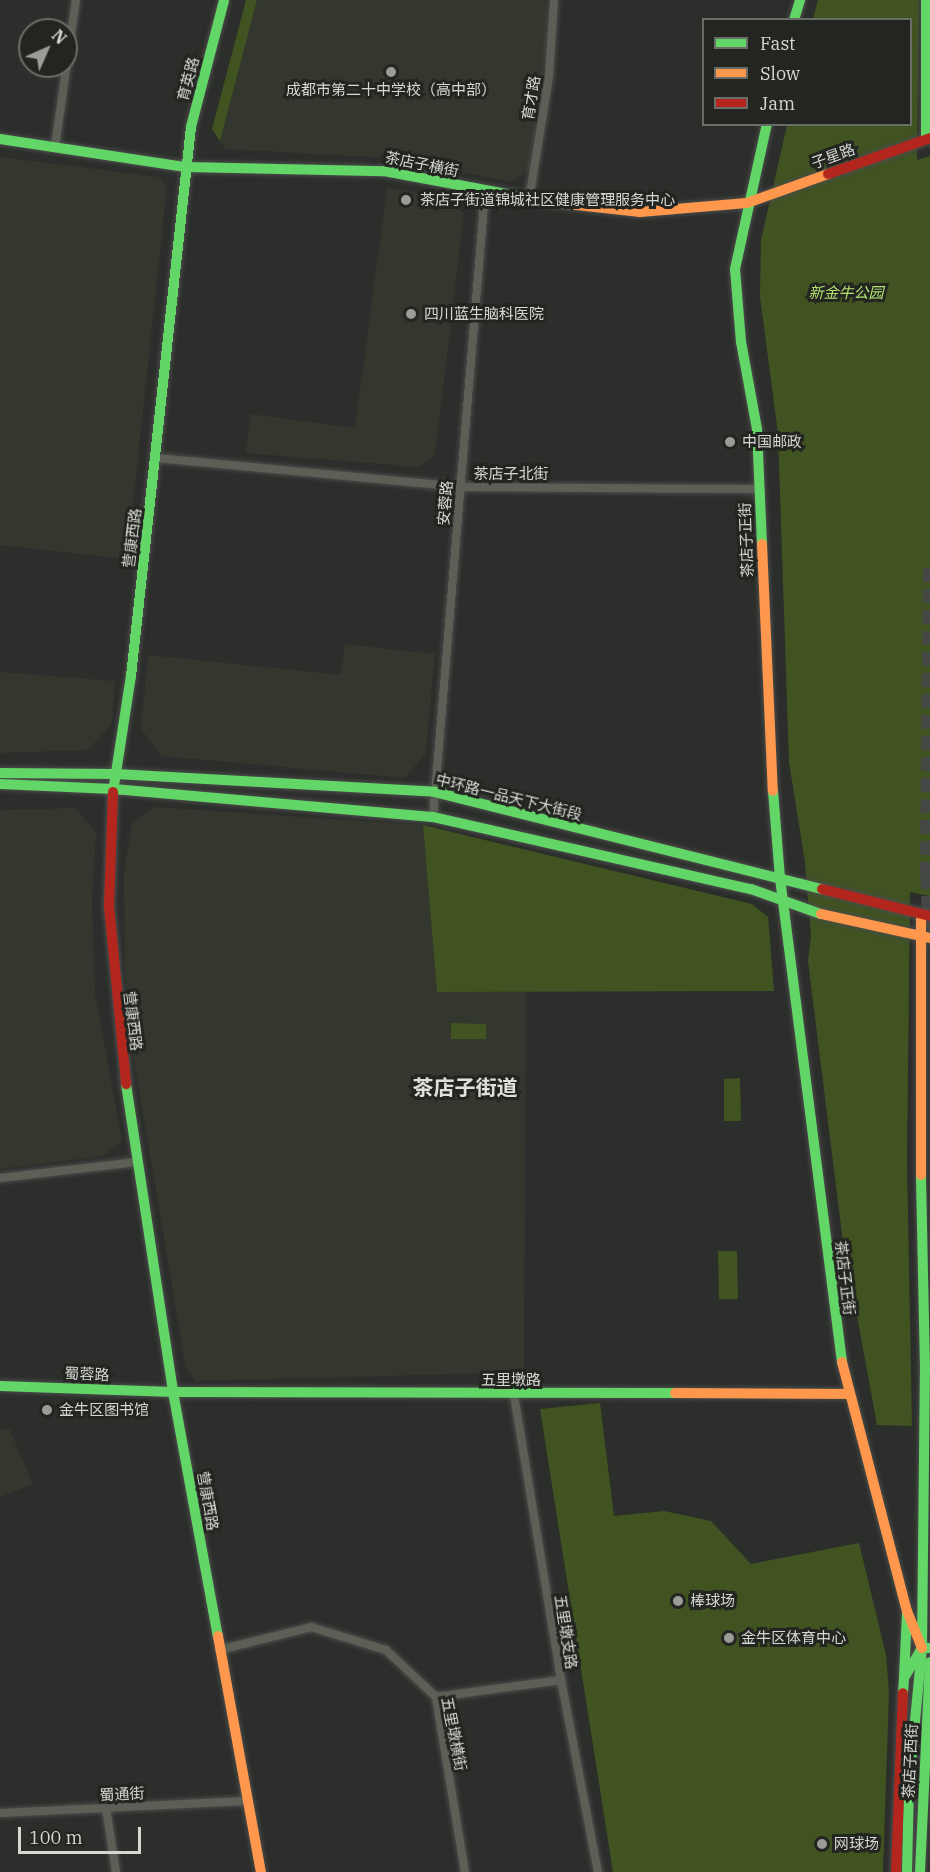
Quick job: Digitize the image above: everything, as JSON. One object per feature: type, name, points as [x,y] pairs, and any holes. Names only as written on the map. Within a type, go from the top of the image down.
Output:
[{"type":"main road","name":"育英路","points":[[186,167],[190,127],[224,0]]},
{"type":"main road","points":[[795,18],[800,0]]},
{"type":"main road","points":[[926,0],[928,138]]},
{"type":"main road","points":[[747,203],[766,126]]},
{"type":"main road","name":"子星路","points":[[747,203],[928,138]]},
{"type":"main road","name":"茶店子横街","points":[[0,140],[186,167],[384,171],[529,200],[640,212],[747,203]]},
{"type":"main road","name":"营康西路","points":[[186,167],[156,458],[113,789],[109,906],[111,972],[137,1162],[173,1392],[246,1801],[261,1872]]},
{"type":"main road","name":"茶店子正街","points":[[747,203],[735,269],[741,342],[757,429],[769,731],[783,903],[839,1352],[907,1611],[927,1649]]},
{"type":"main road","name":"中环路一品天下大街段","points":[[0,773],[116,774],[435,792],[926,915]]},
{"type":"main road","points":[[2,785],[113,789],[433,817],[751,889],[805,911],[925,937]]},
{"type":"main road","points":[[907,1872],[909,1783],[927,1649],[925,1369],[921,1295],[926,915]]},
{"type":"main road","name":"蜀蓉路","points":[[0,1386],[173,1392]]},
{"type":"main road","name":"五里墩路","points":[[173,1392],[514,1395],[849,1394]]},
{"type":"main road","points":[[896,1872],[907,1611]]},
{"type":"main road","points":[[904,1678],[927,1649]]},
{"type":"main road","name":"茶店子西街","points":[[920,1872],[927,1649]]},
{"type":"street","points":[[56,147],[76,0]]},
{"type":"street","name":"育才路","points":[[529,200],[549,76],[554,0]]},
{"type":"street","name":"安蓉路","points":[[433,817],[485,192]]},
{"type":"street","name":"茶店子北街","points":[[156,458],[460,487],[759,489]]},
{"type":"street","points":[[0,1178],[137,1162]]},
{"type":"street","name":"五里墩支路","points":[[514,1395],[561,1680],[598,1872]]},
{"type":"street","name":"五里墩横街","points":[[219,1650],[311,1627],[386,1650],[436,1697],[465,1872]]},
{"type":"street","points":[[436,1697],[561,1680]]},
{"type":"street","name":"蜀通街","points":[[0,1813],[246,1801]]},
{"type":"street","points":[[106,1808],[116,1872]]},
{"type":"shaded area","name":"成都市第二十中学校（高中部）","points":[[257,0],[547,0],[546,43],[529,170],[511,182],[390,158],[225,149],[220,141]]},
{"type":"shaded area","points":[[0,157],[159,177],[167,187],[127,559],[0,545]]},
{"type":"shaded area","name":"四川蓝生脑科医院","points":[[387,188],[449,198],[464,214],[435,455],[419,467],[246,453],[251,414],[355,428]]},
{"type":"shaded area","points":[[345,644],[435,654],[426,753],[405,778],[162,756],[141,729],[148,655],[341,675]]},
{"type":"shaded area","points":[[0,672],[115,681],[112,724],[88,750],[0,753]]},
{"type":"shaded area","points":[[155,807],[423,825],[437,992],[526,992],[524,1372],[196,1381],[186,1368],[134,1061],[125,975],[124,872],[132,824]]},
{"type":"shaded area","points":[[75,808],[96,832],[92,898],[95,994],[122,1140],[104,1156],[0,1169],[0,810]]},
{"type":"shaded area","points":[[0,1430],[10,1430],[33,1484],[0,1497]]},
{"type":"green space","points":[[246,0],[257,0],[220,141],[212,129]]},
{"type":"green space","name":"新金牛公园","points":[[818,0],[919,0],[917,160],[930,156],[930,896],[910,892],[907,1162],[912,1426],[877,1425],[842,1234],[808,961],[811,936],[805,862],[789,762],[778,433],[760,297],[761,240],[787,126],[912,126],[912,18],[813,18]]},
{"type":"green space","points":[[423,825],[752,904],[768,917],[774,991],[437,992]]},
{"type":"green space","points":[[451,1023],[486,1024],[486,1039],[451,1039]]},
{"type":"green space","points":[[740,1078],[741,1121],[724,1121],[724,1079]]},
{"type":"green space","points":[[718,1251],[737,1251],[738,1299],[719,1299]]},
{"type":"green space","name":"金牛区体育中心","points":[[600,1403],[614,1516],[664,1511],[711,1521],[751,1564],[859,1543],[886,1655],[889,1692],[883,1872],[613,1872],[540,1409]]},
{"type":"tunnel","points":[[930,568],[927,875],[930,931]]},
{"type":"traffic: fast","points":[[113,792],[131,676],[191,127],[224,0]]},
{"type":"traffic: fast","points":[[795,18],[800,0]]},
{"type":"traffic: fast","points":[[926,0],[926,139]]},
{"type":"traffic: fast","points":[[762,544],[757,429],[741,342],[735,269],[767,126]]},
{"type":"traffic: fast","points":[[0,139],[186,167],[384,171],[549,202]]},
{"type":"traffic: fast","points":[[0,773],[116,774],[435,792],[822,889]]},
{"type":"traffic: fast","points":[[0,784],[113,789],[433,817],[751,889],[821,914]]},
{"type":"traffic: fast","points":[[773,791],[780,878],[842,1362]]},
{"type":"traffic: fast","points":[[126,1084],[173,1392],[218,1636]]},
{"type":"traffic: fast","points":[[903,1693],[904,1678],[922,1648],[925,1369],[921,1175]]},
{"type":"traffic: fast","points":[[0,1386],[173,1392],[675,1393]]},
{"type":"traffic: fast","points":[[904,1677],[907,1614]]},
{"type":"traffic: fast","points":[[907,1872],[909,1783],[922,1648],[930,1648]]},
{"type":"traffic: fast","points":[[920,1872],[930,1662]]},
{"type":"traffic: slow","points":[[549,202],[640,212],[747,203],[828,174]]},
{"type":"traffic: slow","points":[[762,544],[773,791]]},
{"type":"traffic: slow","points":[[821,914],[930,938]]},
{"type":"traffic: slow","points":[[921,914],[921,1175]]},
{"type":"traffic: slow","points":[[842,1362],[907,1611],[922,1648]]},
{"type":"traffic: slow","points":[[675,1393],[849,1394]]},
{"type":"traffic: slow","points":[[218,1636],[261,1872]]},
{"type":"traffic: jam","points":[[828,174],[930,138]]},
{"type":"traffic: jam","points":[[113,792],[109,906],[126,1084]]},
{"type":"traffic: jam","points":[[822,889],[930,916]]},
{"type":"traffic: jam","points":[[896,1872],[903,1693]]},
{"type":"place","name":"成都市第二十中学校（高中部）","points":[[391,72]]},
{"type":"place","name":"茶店子街道锦城社区健康管理服务中心","points":[[406,200]]},
{"type":"place","name":"四川蓝生脑科医院","points":[[411,314]]},
{"type":"place","name":"中国邮政","points":[[730,442]]},
{"type":"place","name":"金牛区图书馆","points":[[47,1410]]},
{"type":"place","name":"棒球场","points":[[678,1601]]},
{"type":"place","name":"金牛区体育中心","points":[[729,1638]]},
{"type":"place","name":"网球场","points":[[822,1844]]},
{"type":"district","name":"茶店子街道","points":[[465,1087]]}]
